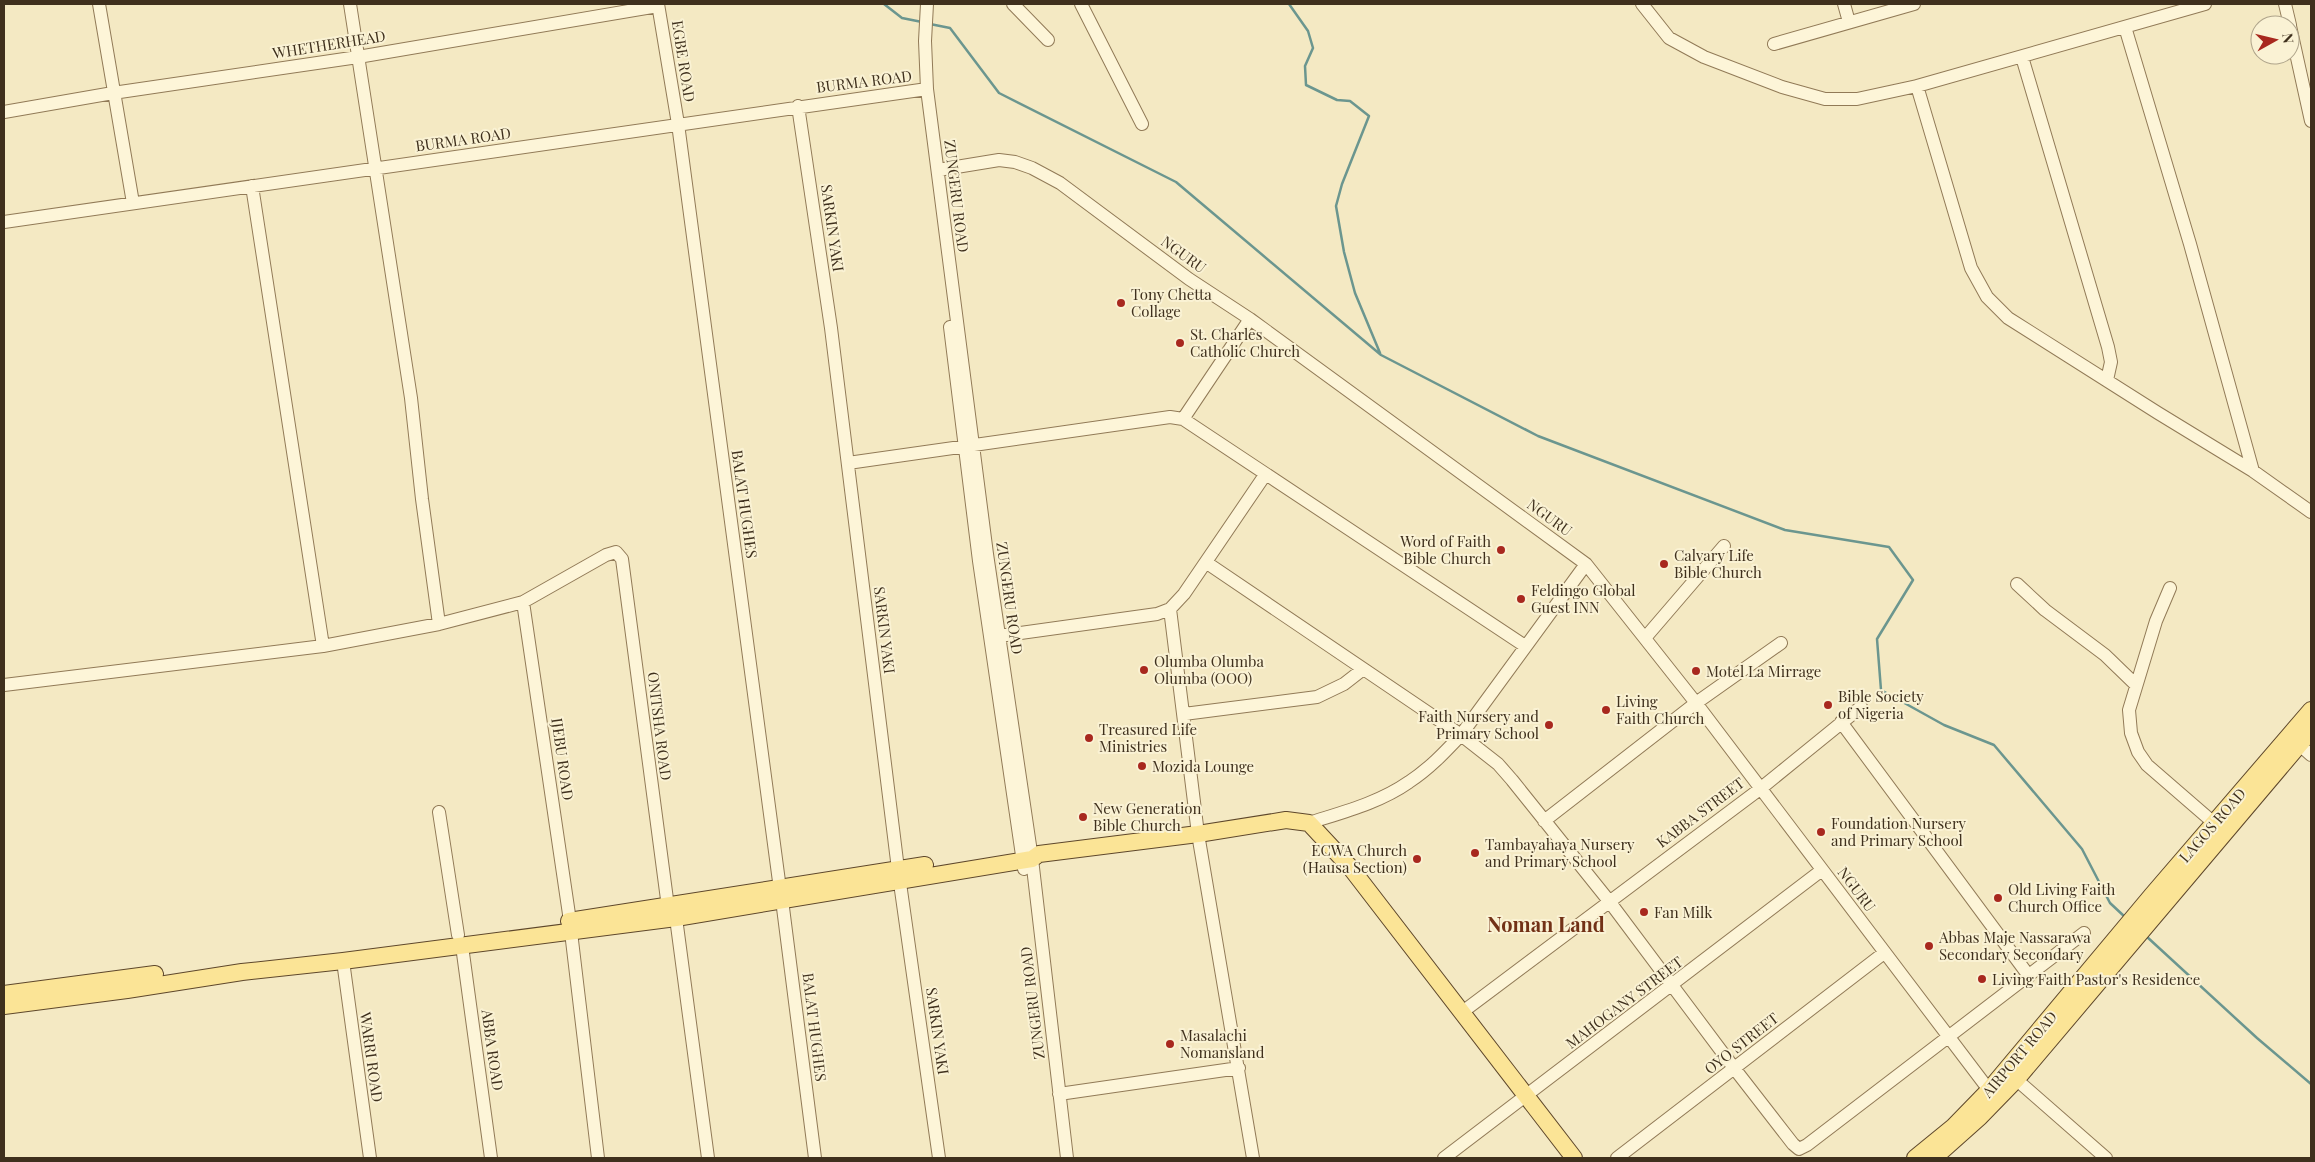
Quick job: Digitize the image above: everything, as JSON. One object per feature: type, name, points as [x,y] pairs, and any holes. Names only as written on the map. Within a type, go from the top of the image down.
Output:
[{"type":"main road","name":"LAGOS ROAD","points":[[2158,899],[2214,823],[2300,745],[2311,710]]},
{"type":"main road","name":"LAGOS ROAD","points":[[2120,944],[2158,899],[2311,731]]},
{"type":"main road","points":[[4,994],[172,977],[571,926],[672,912],[1029,855],[1198,834],[1286,820],[1309,823],[1350,867],[1574,1158]]},
{"type":"main road","points":[[4,1006],[172,977],[242,972],[343,961],[460,941]]},
{"type":"main road","name":"AIRPORT ROAD","points":[[1934,1158],[1980,1117],[2011,1075],[2120,944]]},
{"type":"main road","name":"AIRPORT ROAD","points":[[1915,1158],[1953,1127],[1989,1090],[2011,1075]]},
{"type":"street","points":[[99,4],[132,203]]},
{"type":"street","points":[[350,4],[377,168],[411,398],[422,499],[439,624]]},
{"type":"street","points":[[920,4],[923,20]]},
{"type":"street","points":[[923,20],[927,4]]},
{"type":"street","points":[[1013,4],[1048,40]]},
{"type":"street","points":[[1082,4],[1142,124]]},
{"type":"street","points":[[1642,4],[1669,38],[1704,56],[1782,87],[1825,99],[1858,99],[1917,86],[2205,4]]},
{"type":"street","points":[[1844,4],[1849,22]]},
{"type":"street","points":[[1774,44],[1914,4]]},
{"type":"street","name":"WHETHERHEAD","points":[[4,112],[113,93],[358,57],[658,5]]},
{"type":"street","name":"EGBE ROAD","points":[[658,5],[678,124]]},
{"type":"street","name":"ZUNGERU ROAD","points":[[923,20],[923,89],[938,170],[970,444],[1029,855],[1067,1158]]},
{"type":"street","points":[[2125,27],[2190,244],[2253,472]]},
{"type":"street","points":[[2022,56],[2108,347],[2111,362],[2107,380]]},
{"type":"street","points":[[2299,65],[2311,122]]},
{"type":"street","points":[[1917,86],[1971,268],[1987,297],[2008,318],[2253,472],[2311,512]]},
{"type":"street","points":[[923,89],[970,444],[987,618],[1029,855],[1059,1158]]},
{"type":"street","name":"BURMA ROAD","points":[[4,222],[923,89]]},
{"type":"street","name":"SARKIN YAKI","points":[[798,106],[831,328],[899,875],[939,1158]]},
{"type":"street","name":"BALAT HUGHES","points":[[678,124],[815,1158]]},
{"type":"street","name":"NGURU","points":[[938,170],[1000,160],[1015,162],[1032,168],[1060,183],[1189,279],[1250,319],[1586,564],[1696,704],[1989,1090]]},
{"type":"street","points":[[252,186],[323,646]]},
{"type":"street","points":[[1183,419],[1250,319]]},
{"type":"street","points":[[848,463],[970,444],[1170,417],[1183,419],[1525,646]]},
{"type":"street","points":[[999,636],[1157,614],[1170,610],[1207,563],[1265,475]]},
{"type":"street","points":[[1645,638],[1724,546]]},
{"type":"street","name":"ONITSHA ROAD","points":[[523,602],[606,554],[616,552],[622,559],[708,1158]]},
{"type":"street","points":[[1207,563],[1362,670],[1461,735],[1498,764],[1609,900],[1734,1068],[1793,1144],[1799,1149],[1807,1146],[2084,934]]},
{"type":"street","points":[[1309,823],[1372,802],[1409,782],[1440,758],[1461,735],[1586,564]]},
{"type":"street","points":[[2017,584],[2045,610],[2105,655],[2136,685]]},
{"type":"street","points":[[2170,588],[2156,621],[2129,710],[2131,733],[2138,752],[2146,764],[2214,823]]},
{"type":"street","points":[[4,685],[323,646],[439,624],[523,602]]},
{"type":"street","name":"IJEBU ROAD","points":[[523,602],[571,926],[598,1158]]},
{"type":"street","points":[[1170,610],[1198,834],[1253,1158]]},
{"type":"street","points":[[1544,821],[1696,704],[1781,643]]},
{"type":"street","points":[[1184,714],[1317,697],[1344,684],[1362,670]]},
{"type":"street","name":"KABBA STREET","points":[[1461,1013],[1609,900],[1760,789],[1861,707]]},
{"type":"street","points":[[1841,722],[2028,976]]},
{"type":"street","name":"ABBA ROAD","points":[[439,812],[460,941],[491,1158]]},
{"type":"street","name":"MAHOGANY STREET","points":[[1444,1158],[1673,986],[1822,870]]},
{"type":"street","name":"OYO STREET","points":[[1617,1158],[1884,953]]},
{"type":"street","name":"WARRI ROAD","points":[[343,961],[370,1158]]},
{"type":"street","points":[[1059,1094],[1238,1068]]},
{"type":"street","points":[[2011,1075],[2106,1158]]},
{"type":"waterway","points":[[884,4],[902,18],[922,22]]},
{"type":"waterway","points":[[1289,4],[1308,31],[1313,48],[1305,66],[1306,85],[1337,100],[1350,101],[1369,116],[1342,184],[1336,206],[1344,252],[1355,293],[1380,353]]},
{"type":"waterway","points":[[930,24],[950,28],[999,93],[1176,182],[1381,355],[1538,436],[1785,530],[1889,547],[1913,580],[1877,639],[1881,690],[1944,725],[1994,745],[2082,849],[2110,903],[2125,917]]},
{"type":"waterway","points":[[2146,936],[2257,1038],[2311,1084]]},
{"type":"place","name":"Tony Chetta Collage","points":[[1121,303]]},
{"type":"place","name":"St. Charles Catholic Church","points":[[1180,343]]},
{"type":"place","name":"Word of Faith Bible Church","points":[[1501,550]]},
{"type":"place","name":"Calvary Life Bible Church","points":[[1664,564]]},
{"type":"place","name":"Feldingo Global Guest INN","points":[[1521,599]]},
{"type":"place","name":"Olumba Olumba Olumba (OOO)","points":[[1144,670]]},
{"type":"place","name":"Motel La Mirrage","points":[[1696,671]]},
{"type":"place","name":"Bible Society of Nigeria","points":[[1828,705]]},
{"type":"place","name":"Living Faith Church","points":[[1606,710]]},
{"type":"place","name":"Faith Nursery and Primary School","points":[[1549,725]]},
{"type":"place","name":"Treasured Life Ministries","points":[[1089,738]]},
{"type":"place","name":"Mozida Lounge","points":[[1142,766]]},
{"type":"place","name":"New Generation Bible Church","points":[[1083,817]]},
{"type":"place","name":"Foundation Nursery and Primary School","points":[[1821,832]]},
{"type":"place","name":"Tambayahaya Nursery and Primary School","points":[[1475,853]]},
{"type":"place","name":"ECWA Church (Hausa Section)","points":[[1417,859]]},
{"type":"place","name":"Old Living Faith Church Office","points":[[1998,898]]},
{"type":"place","name":"Fan Milk","points":[[1644,912]]},
{"type":"place","name":"Abbas Maje Nassarawa Secondary Secondary","points":[[1929,946]]},
{"type":"place","name":"Living Faith Pastor's Residence","points":[[1982,979]]},
{"type":"place","name":"Masalachi Nomansland","points":[[1170,1044]]},
{"type":"district","name":"Noman Land","points":[[1546,923]]}]
